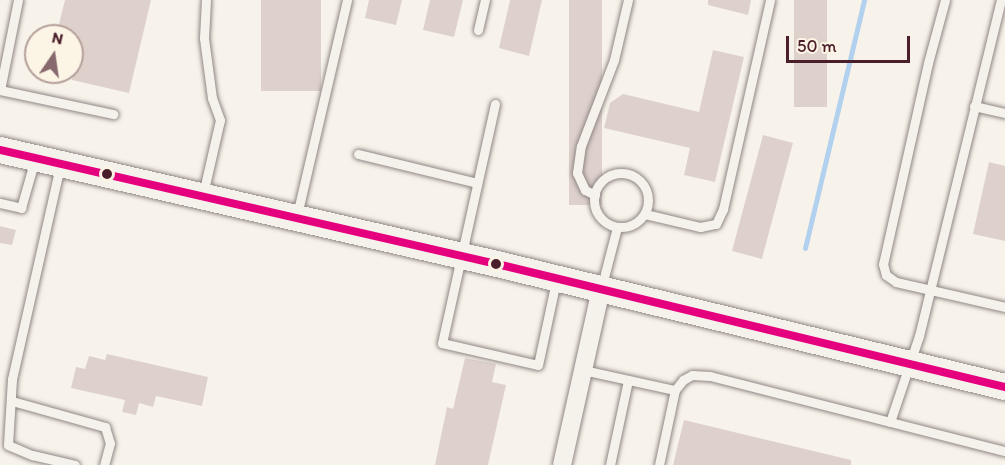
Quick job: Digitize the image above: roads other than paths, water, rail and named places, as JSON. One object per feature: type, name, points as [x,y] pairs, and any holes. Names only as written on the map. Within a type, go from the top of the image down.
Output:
[{"type":"main road","points":[[0,150],[460,255],[1005,387]]},
{"type":"street","points":[[562,465],[601,289]]},
{"type":"lane","points":[[18,0],[0,90],[112,114]]},
{"type":"lane","points":[[202,196],[220,120],[212,98],[204,38],[206,0]]},
{"type":"lane","points":[[296,218],[346,0]]},
{"type":"lane","points":[[478,30],[485,0]]},
{"type":"lane","points":[[594,195],[585,190],[577,173],[581,146],[614,60],[628,0]]},
{"type":"lane","points":[[645,214],[700,227],[716,224],[723,209],[770,0]]},
{"type":"lane","points":[[945,0],[928,63],[883,264],[886,275],[896,282],[1005,307]]},
{"type":"lane","points":[[890,422],[910,363],[1001,0]]},
{"type":"lane","points":[[495,104],[442,343],[538,365],[556,278]]},
{"type":"lane","points":[[974,106],[1005,113]]},
{"type":"lane","points":[[358,154],[477,183]]},
{"type":"lane","points":[[0,203],[21,208],[35,158]]},
{"type":"lane","points":[[60,164],[19,340],[12,379],[8,445],[32,455],[75,465]]},
{"type":"lane","points":[[613,174],[632,176],[646,190],[648,199],[645,214],[635,223],[617,227],[609,224],[597,212],[594,195],[605,179],[613,174]]},
{"type":"lane","points":[[601,289],[617,227]]},
{"type":"lane","points":[[583,370],[675,390]]},
{"type":"lane","points":[[659,465],[675,390],[682,380],[692,375],[710,376],[1005,451]]},
{"type":"lane","points":[[610,465],[628,380]]},
{"type":"lane","points":[[12,401],[105,426],[110,443],[104,465]]},
{"type":"waterway","points":[[805,248],[864,0]]}]
